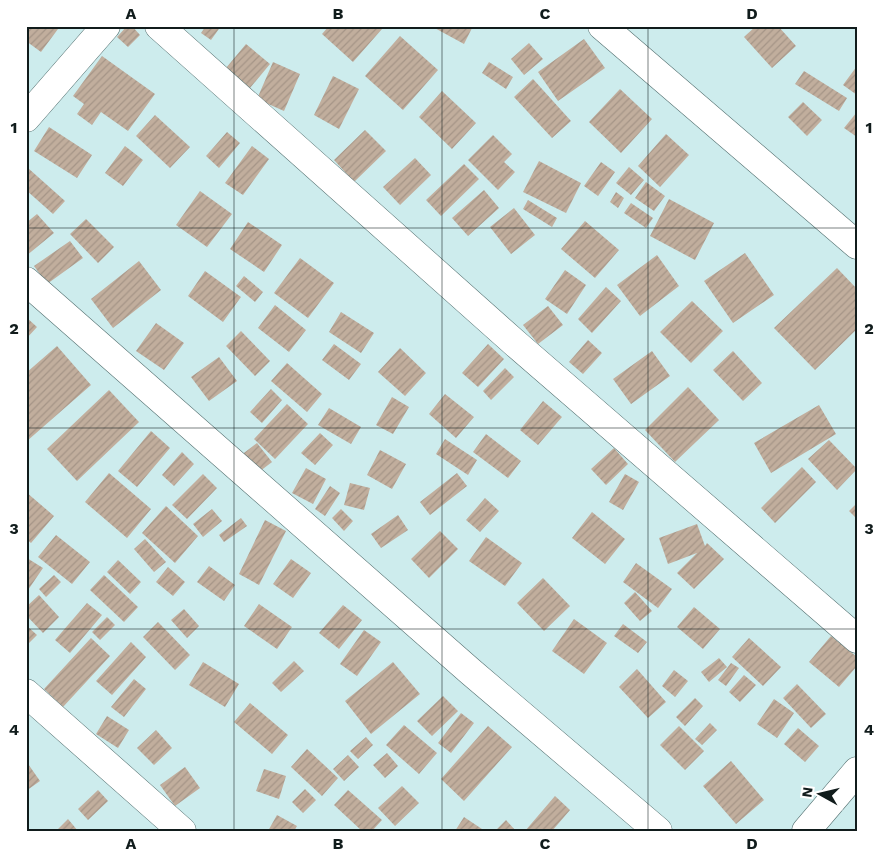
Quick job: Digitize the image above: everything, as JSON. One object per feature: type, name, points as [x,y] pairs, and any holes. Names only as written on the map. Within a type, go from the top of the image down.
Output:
[{"type":"street","points":[[26,118],[106,26]]},
{"type":"street","points":[[159,26],[516,344],[857,639]]},
{"type":"street","points":[[602,26],[857,245]]},
{"type":"street","points":[[26,281],[471,672],[658,831]]},
{"type":"street","points":[[26,693],[182,831]]},
{"type":"street","points":[[806,831],[857,771]]},
{"type":"building","points":[[26,26],[54,26],[58,29],[41,52],[26,41]]},
{"type":"building","points":[[127,26],[132,26],[140,35],[128,47],[117,37]]},
{"type":"building","points":[[206,26],[221,26],[211,40],[201,33]]},
{"type":"building","points":[[329,26],[379,26],[382,29],[353,62],[322,34]]},
{"type":"building","points":[[431,26],[473,26],[464,44]]},
{"type":"building","points":[[756,26],[778,26],[796,46],[772,68],[744,37]]},
{"type":"building","points":[[400,36],[438,70],[403,110],[365,76]]},
{"type":"building","points":[[584,39],[605,68],[558,101],[538,72]]},
{"type":"building","points":[[529,43],[543,59],[524,75],[511,59]]},
{"type":"building","points":[[246,44],[270,64],[250,88],[226,68]]},
{"type":"building","points":[[102,56],[155,94],[128,131],[101,112],[92,125],[77,114],[84,104],[73,96]]},
{"type":"building","points":[[273,62],[300,74],[284,111],[257,99]]},
{"type":"building","points":[[489,62],[513,77],[506,89],[482,73]]},
{"type":"building","points":[[857,66],[857,95],[843,85]]},
{"type":"building","points":[[804,71],[847,98],[839,111],[795,84]]},
{"type":"building","points":[[333,76],[359,89],[339,129],[314,115]]},
{"type":"building","points":[[533,79],[571,121],[552,138],[514,97]]},
{"type":"building","points":[[620,89],[652,119],[621,153],[589,122]]},
{"type":"building","points":[[442,91],[476,123],[452,149],[419,117]]},
{"type":"building","points":[[803,102],[822,120],[807,136],[788,117]]},
{"type":"building","points":[[857,112],[857,137],[844,128]]},
{"type":"building","points":[[155,115],[190,147],[170,168],[136,136]]},
{"type":"building","points":[[49,127],[92,155],[77,178],[34,151]]},
{"type":"building","points":[[365,130],[386,151],[354,182],[334,160]]},
{"type":"building","points":[[227,132],[240,143],[219,168],[206,156]]},
{"type":"building","points":[[666,134],[689,155],[660,187],[638,166]]},
{"type":"building","points":[[493,135],[512,154],[504,162],[515,172],[498,190],[468,160]]},
{"type":"building","points":[[125,146],[143,160],[123,186],[105,173]]},
{"type":"building","points":[[252,146],[269,159],[243,195],[225,183]]},
{"type":"building","points":[[415,158],[431,175],[400,205],[383,187]]},
{"type":"building","points":[[539,161],[581,183],[566,213],[523,192]]},
{"type":"building","points":[[601,162],[615,172],[598,196],[584,186]]},
{"type":"building","points":[[464,164],[479,179],[441,216],[426,200]]},
{"type":"building","points":[[629,167],[644,180],[631,195],[616,183]]},
{"type":"building","points":[[28,168],[65,201],[53,214],[26,190],[26,170]]},
{"type":"building","points":[[646,182],[665,196],[654,211],[635,198]]},
{"type":"building","points":[[484,190],[499,208],[468,236],[452,218]]},
{"type":"building","points":[[200,191],[232,214],[207,247],[176,225]]},
{"type":"building","points":[[616,192],[624,198],[618,208],[610,202]]},
{"type":"building","points":[[669,199],[714,223],[695,260],[650,236]]},
{"type":"building","points":[[528,200],[557,218],[552,227],[523,209]]},
{"type":"building","points":[[631,203],[653,218],[646,228],[624,213]]},
{"type":"building","points":[[514,208],[535,235],[511,254],[490,227]]},
{"type":"building","points":[[37,214],[54,233],[26,256],[26,223]]},
{"type":"building","points":[[86,219],[114,247],[98,263],[70,234]]},
{"type":"building","points":[[585,221],[619,250],[595,278],[561,249]]},
{"type":"building","points":[[248,222],[282,245],[264,272],[230,249]]},
{"type":"building","points":[[70,241],[83,258],[47,284],[34,266]]},
{"type":"building","points":[[745,253],[774,295],[733,323],[704,281]]},
{"type":"building","points":[[657,255],[679,286],[640,316],[617,285]]},
{"type":"building","points":[[300,258],[334,283],[308,318],[274,293]]},
{"type":"building","points":[[139,261],[161,290],[113,328],[91,299]]},
{"type":"building","points":[[837,268],[857,289],[857,329],[815,370],[774,328]]},
{"type":"building","points":[[565,270],[586,285],[567,314],[545,299]]},
{"type":"building","points":[[205,271],[241,297],[223,322],[188,296]]},
{"type":"building","points":[[244,276],[263,292],[255,302],[236,286]]},
{"type":"building","points":[[606,287],[621,301],[592,333],[578,319]]},
{"type":"building","points":[[692,301],[723,331],[691,363],[660,332]]},
{"type":"building","points":[[275,305],[306,330],[289,352],[258,328]]},
{"type":"building","points":[[548,306],[563,325],[538,344],[523,325]]},
{"type":"building","points":[[341,312],[374,333],[361,353],[329,332]]},
{"type":"building","points":[[26,317],[37,327],[26,339]]},
{"type":"building","points":[[156,323],[184,343],[164,370],[136,351]]},
{"type":"building","points":[[241,331],[270,361],[255,376],[226,346]]},
{"type":"building","points":[[588,340],[602,353],[583,374],[569,362]]},
{"type":"building","points":[[334,344],[361,364],[349,380],[322,360]]},
{"type":"building","points":[[488,344],[504,359],[478,387],[462,373]]},
{"type":"building","points":[[57,346],[91,385],[27,441],[26,373]]},
{"type":"building","points":[[400,348],[426,373],[405,396],[378,372]]},
{"type":"building","points":[[652,351],[670,376],[631,404],[613,379]]},
{"type":"building","points":[[733,351],[762,383],[743,401],[713,370]]},
{"type":"building","points":[[219,357],[237,381],[209,401],[191,377]]},
{"type":"building","points":[[287,363],[322,394],[307,412],[271,381]]},
{"type":"building","points":[[505,368],[514,377],[491,400],[483,391]]},
{"type":"building","points":[[688,387],[719,420],[675,462],[645,430]]},
{"type":"building","points":[[271,389],[282,400],[262,423],[250,412]]},
{"type":"building","points":[[109,390],[139,422],[77,481],[47,449]]},
{"type":"building","points":[[445,394],[474,417],[456,438],[429,414]]},
{"type":"building","points":[[392,397],[409,407],[393,434],[376,425]]},
{"type":"building","points":[[543,401],[562,417],[538,445],[520,430]]},
{"type":"building","points":[[287,404],[308,424],[275,459],[254,439]]},
{"type":"building","points":[[819,405],[836,434],[771,473],[754,443]]},
{"type":"building","points":[[329,408],[361,427],[351,444],[318,425]]},
{"type":"building","points":[[151,431],[170,448],[137,487],[118,471]]},
{"type":"building","points":[[320,433],[333,445],[315,465],[301,453]]},
{"type":"building","points":[[486,434],[521,461],[508,478],[473,452]]},
{"type":"building","points":[[445,439],[477,460],[468,475],[436,454]]},
{"type":"building","points":[[829,440],[857,469],[837,490],[808,459]]},
{"type":"building","points":[[257,443],[272,462],[255,475],[240,456]]},
{"type":"building","points":[[614,448],[628,464],[606,485],[591,469]]},
{"type":"building","points":[[380,450],[406,464],[392,489],[367,475]]},
{"type":"building","points":[[182,452],[194,464],[174,486],[162,475]]},
{"type":"building","points":[[802,467],[816,482],[775,523],[761,508]]},
{"type":"building","points":[[306,468],[326,479],[313,504],[292,493]]},
{"type":"building","points":[[109,473],[151,509],[127,538],[85,502]]},
{"type":"building","points":[[457,473],[467,486],[430,515],[420,502]]},
{"type":"building","points":[[203,474],[217,488],[187,519],[172,505]]},
{"type":"building","points":[[625,474],[639,482],[623,510],[609,502]]},
{"type":"building","points":[[350,483],[370,488],[364,510],[344,505]]},
{"type":"building","points":[[330,486],[340,493],[325,516],[315,509]]},
{"type":"building","points":[[26,492],[54,516],[31,543],[26,539]]},
{"type":"building","points":[[485,498],[499,511],[480,532],[466,520]]},
{"type":"building","points":[[857,503],[857,519],[849,511]]},
{"type":"building","points":[[166,506],[198,536],[175,563],[142,533]]},
{"type":"building","points":[[212,509],[222,521],[203,537],[193,524]]},
{"type":"building","points":[[341,509],[353,521],[344,531],[332,518]]},
{"type":"building","points":[[592,512],[625,539],[605,564],[572,538]]},
{"type":"building","points":[[398,515],[408,530],[381,548],[371,534]]},
{"type":"building","points":[[241,518],[247,526],[224,542],[219,535]]},
{"type":"building","points":[[265,520],[286,531],[259,585],[239,574]]},
{"type":"building","points":[[697,524],[705,546],[707,543],[724,559],[694,589],[677,573],[697,553],[668,564],[659,538]]},
{"type":"building","points":[[440,531],[458,549],[429,578],[411,559]]},
{"type":"building","points":[[56,535],[90,562],[72,584],[38,557]]},
{"type":"building","points":[[486,537],[522,563],[505,586],[469,561]]},
{"type":"building","points":[[145,539],[166,562],[154,572],[134,549]]},
{"type":"building","points":[[26,559],[43,568],[26,593]]},
{"type":"building","points":[[291,559],[311,573],[293,598],[273,584]]},
{"type":"building","points":[[118,560],[141,582],[130,594],[107,572]]},
{"type":"building","points":[[636,563],[672,589],[658,608],[623,582]]},
{"type":"building","points":[[209,566],[235,585],[224,601],[197,582]]},
{"type":"building","points":[[168,567],[185,582],[173,596],[156,582]]},
{"type":"building","points":[[54,575],[61,582],[46,597],[39,589]]},
{"type":"building","points":[[104,575],[138,607],[124,622],[90,590]]},
{"type":"building","points":[[543,578],[570,606],[544,631],[517,603]]},
{"type":"building","points":[[635,592],[652,611],[640,621],[624,603]]},
{"type":"building","points":[[39,595],[59,617],[43,633],[26,615],[26,607]]},
{"type":"building","points":[[87,603],[102,615],[70,653],[55,640]]},
{"type":"building","points":[[259,604],[292,627],[277,649],[244,626]]},
{"type":"building","points":[[343,605],[362,620],[339,649],[319,633]]},
{"type":"building","points":[[694,607],[720,629],[703,649],[677,627]]},
{"type":"building","points":[[184,609],[199,626],[187,638],[171,620]]},
{"type":"building","points":[[107,617],[115,625],[100,640],[92,632]]},
{"type":"building","points":[[574,619],[607,643],[584,674],[552,651]]},
{"type":"building","points":[[158,622],[190,655],[175,670],[143,637]]},
{"type":"building","points":[[623,624],[647,642],[638,653],[614,636]]},
{"type":"building","points":[[26,625],[37,635],[26,646]]},
{"type":"building","points":[[364,630],[381,642],[357,676],[340,664]]},
{"type":"building","points":[[831,636],[857,657],[857,666],[839,687],[809,662]]},
{"type":"building","points":[[91,638],[110,656],[63,707],[44,689]]},
{"type":"building","points":[[749,638],[781,667],[763,686],[732,657]]},
{"type":"building","points":[[131,642],[146,657],[112,695],[96,681]]},
{"type":"building","points":[[719,658],[727,667],[709,682],[701,672]]},
{"type":"building","points":[[294,661],[304,671],[281,692],[272,683]]},
{"type":"building","points":[[203,662],[239,684],[225,707],[189,685]]},
{"type":"building","points":[[393,662],[420,694],[371,734],[345,701]]},
{"type":"building","points":[[731,663],[739,668],[726,686],[718,680]]},
{"type":"building","points":[[637,669],[666,702],[648,718],[619,687]]},
{"type":"building","points":[[674,670],[688,681],[675,697],[662,686]]},
{"type":"building","points":[[744,675],[756,685],[740,702],[729,692]]},
{"type":"building","points":[[134,679],[146,689],[124,717],[111,707]]},
{"type":"building","points":[[797,684],[826,714],[811,728],[783,698]]},
{"type":"building","points":[[443,696],[458,711],[432,736],[417,721]]},
{"type":"building","points":[[695,698],[703,706],[685,726],[676,717]]},
{"type":"building","points":[[774,699],[794,713],[777,738],[757,724]]},
{"type":"building","points":[[250,703],[288,735],[272,754],[234,722]]},
{"type":"building","points":[[461,713],[474,723],[451,753],[438,743]]},
{"type":"building","points":[[107,716],[129,730],[118,748],[96,734]]},
{"type":"building","points":[[710,723],[717,730],[702,745],[695,739]]},
{"type":"building","points":[[404,725],[437,753],[419,774],[386,745]]},
{"type":"building","points":[[488,726],[512,747],[464,801],[441,779]]},
{"type":"building","points":[[679,726],[704,751],[685,770],[660,745]]},
{"type":"building","points":[[798,728],[819,746],[805,762],[784,744]]},
{"type":"building","points":[[156,730],[172,748],[154,765],[137,748]]},
{"type":"building","points":[[366,737],[373,745],[358,759],[350,751]]},
{"type":"building","points":[[307,749],[338,778],[322,796],[291,767]]},
{"type":"building","points":[[387,753],[398,766],[385,778],[373,765]]},
{"type":"building","points":[[348,755],[359,767],[344,781],[333,769]]},
{"type":"building","points":[[26,761],[40,781],[26,791]]},
{"type":"building","points":[[731,761],[764,800],[736,824],[703,786]]},
{"type":"building","points":[[185,767],[200,788],[175,806],[160,785]]},
{"type":"building","points":[[264,769],[286,776],[279,799],[256,791]]},
{"type":"building","points":[[402,786],[419,803],[395,826],[378,808]]},
{"type":"building","points":[[305,789],[316,800],[303,813],[292,802]]},
{"type":"building","points":[[98,790],[108,801],[88,820],[78,809]]},
{"type":"building","points":[[348,790],[382,820],[372,831],[362,831],[334,805]]},
{"type":"building","points":[[555,796],[570,810],[552,831],[525,831]]},
{"type":"building","points":[[277,815],[297,826],[294,831],[268,831]]},
{"type":"building","points":[[464,817],[485,831],[455,831]]},
{"type":"building","points":[[68,819],[78,831],[56,831]]},
{"type":"building","points":[[506,820],[516,831],[495,831]]}]
